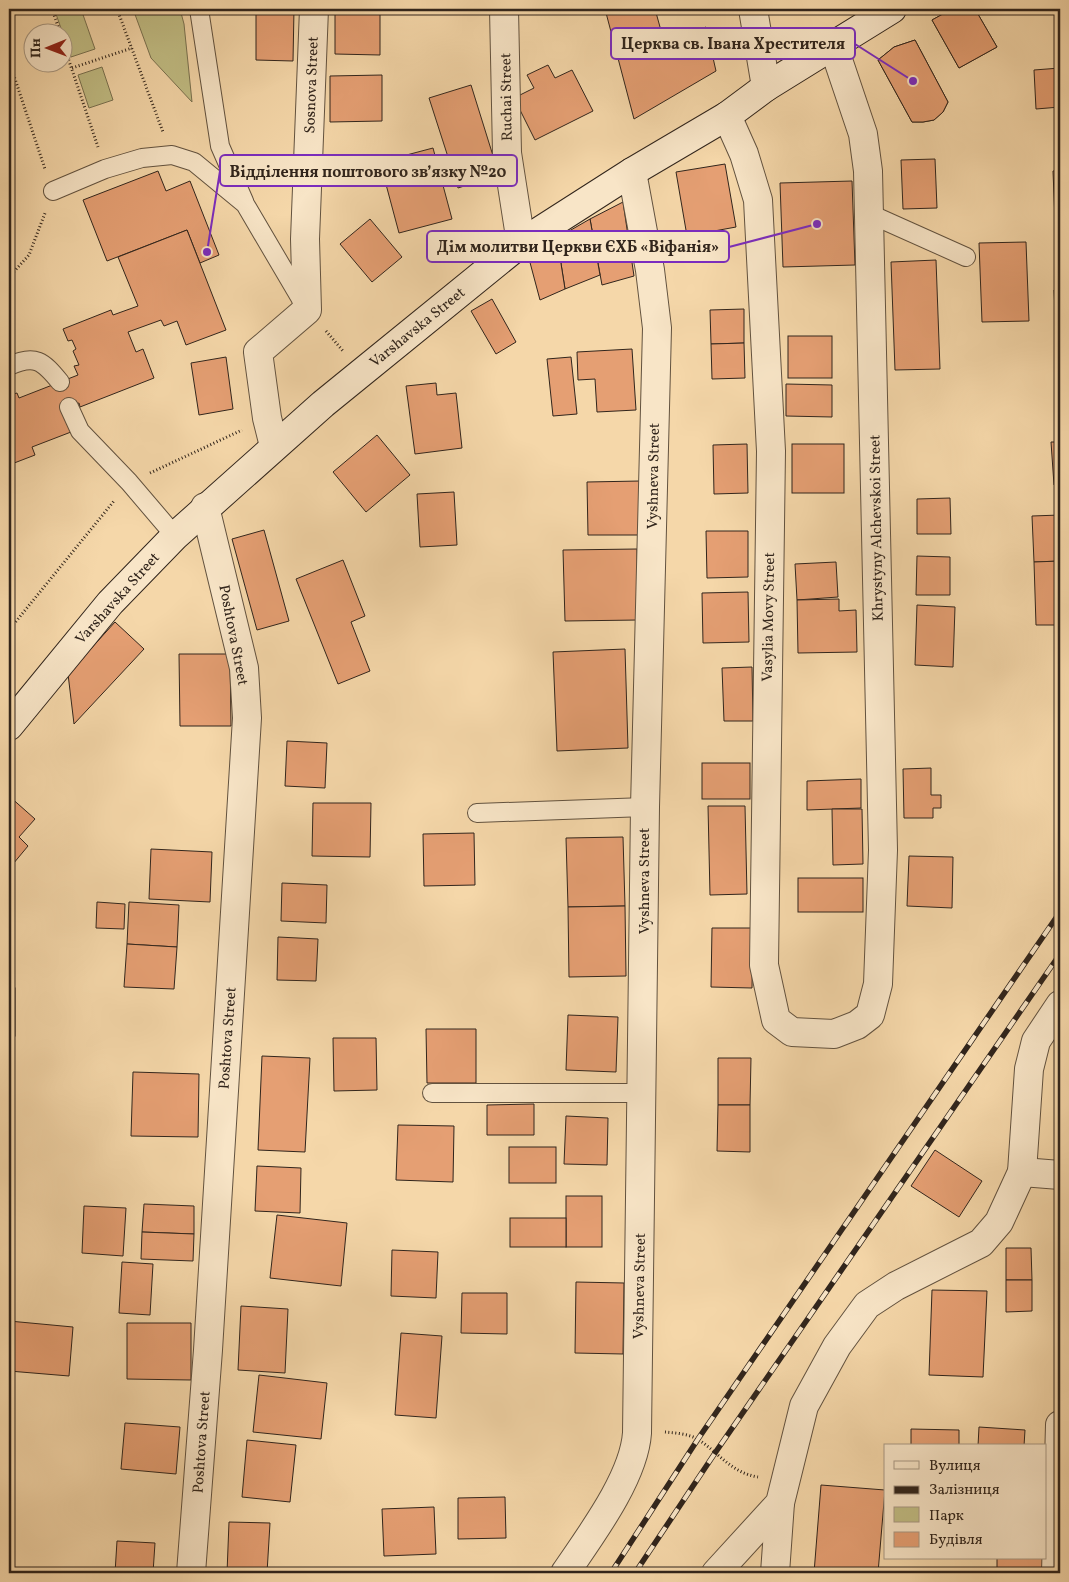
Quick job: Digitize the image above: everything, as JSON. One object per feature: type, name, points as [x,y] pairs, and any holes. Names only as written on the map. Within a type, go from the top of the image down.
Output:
[{"type":"street","name":"Sosnova Street","points":[[307,310],[305,239],[314,9]]},
{"type":"street","name":"Ruchai Street","points":[[504,9],[507,153],[520,243]]},
{"type":"street","points":[[753,9],[766,87]]},
{"type":"street","name":"Varshavska Street","points":[[9,726],[110,603],[205,507],[274,446],[520,243],[632,172],[727,116],[766,87],[892,9]]},
{"type":"street","name":"Khrystyny Alchevskoi Street","points":[[832,45],[863,134],[868,171],[870,214],[883,850],[878,984],[870,1015]]},
{"type":"street","name":"Vasylia Movy Street","points":[[727,116],[744,154],[758,200],[771,451],[764,964],[776,1020],[792,1032],[834,1034],[857,1025],[870,1015]]},
{"type":"street","name":"Vyshneva Street","points":[[564,1573],[610,1505],[636,1447],[643,1093],[645,807],[657,328],[650,270],[632,172]]},
{"type":"street","points":[[274,446],[267,418],[258,352],[307,310]]},
{"type":"street","name":"Poshtova Street","points":[[192,1573],[208,1350],[247,718],[244,668],[205,507]]},
{"type":"street","points":[[775,1573],[783,1492],[804,1406],[836,1346],[868,1305],[896,1286],[980,1243],[999,1222],[1022,1172],[1029,1069],[1036,1041],[1060,1005]]},
{"type":"street","points":[[1022,1172],[1060,1175]]},
{"type":"street","points":[[1056,1573],[1060,1425]]},
{"type":"street","points":[[716,1573],[783,1492]]},
{"type":"lane","points":[[200,9],[220,146],[245,204],[307,310]]},
{"type":"lane","points":[[53,191],[105,169],[142,158],[172,155],[194,162],[245,204]]},
{"type":"lane","points":[[870,214],[966,257]]},
{"type":"lane","points":[[9,366],[25,359],[45,364],[60,382]]},
{"type":"lane","points":[[69,407],[80,431],[129,482],[175,536]]},
{"type":"lane","points":[[477,813],[645,807]]},
{"type":"lane","points":[[432,1093],[643,1093]]},
{"type":"path","points":[[52,9],[57,22]]},
{"type":"path","points":[[117,9],[172,155]]},
{"type":"path","points":[[105,169],[72,68],[132,48]]},
{"type":"path","points":[[9,61],[53,191],[29,255],[9,277]]},
{"type":"path","points":[[9,630],[129,482]]},
{"type":"path","points":[[680,1433],[698,1439],[743,1475],[783,1492]]},
{"type":"green space","points":[[71,9],[81,9],[95,49],[72,57],[72,22],[59,22],[56,14]]},
{"type":"green space","points":[[133,9],[180,9],[184,24],[192,102],[151,58]]},
{"type":"green space","points":[[102,67],[113,100],[89,108],[78,75]]},
{"type":"building","points":[[256,9],[294,9],[293,61],[256,60]]},
{"type":"building","points":[[335,9],[380,9],[380,55],[335,54]]},
{"type":"building","points":[[605,9],[655,9],[665,45],[706,27],[716,71],[634,119]]},
{"type":"building","points":[[952,9],[975,9],[997,47],[959,68],[932,20]]},
{"type":"building","points":[[952,9],[975,9],[997,47],[959,68],[932,20]]},
{"type":"building","points":[[915,40],[948,102],[943,112],[934,120],[923,122],[912,122],[878,60],[894,47]]},
{"type":"building","points":[[915,40],[948,102],[943,112],[934,120],[923,122],[912,122],[878,60],[894,47]]},
{"type":"building","points":[[548,65],[555,78],[572,70],[593,111],[535,140],[514,98],[534,88],[527,75]]},
{"type":"building","points":[[1060,68],[1060,107],[1036,109],[1034,70]]},
{"type":"building","points":[[382,75],[382,121],[330,122],[330,76]]},
{"type":"building","points":[[471,85],[499,175],[458,188],[429,98]]},
{"type":"building","points":[[433,148],[452,219],[399,233],[380,162]]},
{"type":"building","points":[[935,159],[937,208],[903,209],[901,160]]},
{"type":"building","points":[[725,164],[736,227],[687,236],[676,172]]},
{"type":"building","points":[[1060,170],[1060,220],[1055,220],[1053,171]]},
{"type":"building","points":[[158,171],[166,191],[190,181],[219,255],[200,263],[187,230],[107,261],[83,200]]},
{"type":"building","points":[[852,181],[855,265],[783,267],[780,183]]},
{"type":"building","points":[[623,202],[634,276],[602,285],[590,219]]},
{"type":"building","points":[[370,219],[402,257],[372,282],[340,244]]},
{"type":"building","points":[[590,219],[600,275],[565,289],[557,238]]},
{"type":"building","points":[[187,230],[226,330],[186,345],[177,321],[164,326],[161,320],[128,332],[136,352],[143,349],[154,378],[80,407],[79,403],[62,409],[71,432],[32,447],[35,455],[9,465],[9,392],[10,395],[17,393],[19,398],[78,375],[74,366],[79,365],[73,351],[76,349],[72,340],[68,341],[63,329],[111,310],[113,315],[138,306],[118,257]]},
{"type":"building","points":[[557,238],[565,289],[540,300],[528,255]]},
{"type":"building","points":[[1026,242],[1029,321],[982,322],[979,243]]},
{"type":"building","points":[[936,260],[940,369],[895,370],[891,262]]},
{"type":"building","points":[[1054,290],[1060,290],[1060,331],[1056,331]]},
{"type":"building","points":[[492,299],[516,342],[496,354],[471,311]]},
{"type":"building","points":[[744,309],[744,343],[711,344],[710,310]]},
{"type":"building","points":[[788,336],[832,336],[832,378],[788,378]]},
{"type":"building","points":[[744,343],[745,378],[712,379],[711,344]]},
{"type":"building","points":[[632,349],[636,410],[597,412],[595,379],[578,380],[577,352]]},
{"type":"building","points":[[226,357],[233,409],[199,415],[191,363]]},
{"type":"building","points":[[571,357],[577,414],[553,416],[547,359]]},
{"type":"building","points":[[436,383],[437,395],[456,393],[462,448],[415,454],[406,386]]},
{"type":"building","points":[[786,384],[832,385],[832,417],[786,416]]},
{"type":"building","points":[[377,435],[410,475],[366,512],[333,472]]},
{"type":"building","points":[[1051,442],[1060,442],[1060,485],[1054,485]]},
{"type":"building","points":[[747,444],[748,493],[714,494],[713,445]]},
{"type":"building","points":[[792,444],[844,444],[844,493],[792,493]]},
{"type":"building","points":[[640,481],[641,535],[588,535],[587,482]]},
{"type":"building","points":[[454,492],[457,545],[420,547],[417,494]]},
{"type":"building","points":[[950,498],[951,534],[917,534],[917,499]]},
{"type":"building","points":[[1060,515],[1060,561],[1034,562],[1032,516]]},
{"type":"building","points":[[264,530],[289,621],[257,630],[232,539]]},
{"type":"building","points":[[706,531],[748,531],[748,577],[707,578]]},
{"type":"building","points":[[637,549],[638,620],[565,621],[563,550]]},
{"type":"building","points":[[917,556],[950,557],[950,595],[916,595]]},
{"type":"building","points":[[343,560],[365,616],[351,622],[370,671],[338,684],[296,579]]},
{"type":"building","points":[[1060,561],[1060,625],[1036,625],[1034,562]]},
{"type":"building","points":[[836,562],[838,597],[797,600],[795,564]]},
{"type":"building","points":[[748,592],[749,642],[703,643],[702,593]]},
{"type":"building","points":[[839,599],[839,611],[856,610],[857,652],[798,653],[797,600]]},
{"type":"building","points":[[917,605],[955,607],[953,667],[915,665]]},
{"type":"building","points":[[115,622],[144,649],[74,724],[68,674]]},
{"type":"building","points":[[625,649],[628,748],[557,751],[553,652]]},
{"type":"building","points":[[179,654],[230,654],[231,726],[180,726]]},
{"type":"building","points":[[752,667],[753,721],[724,721],[722,668]]},
{"type":"building","points":[[287,741],[327,743],[325,788],[285,786]]},
{"type":"building","points":[[702,763],[750,763],[750,799],[702,799]]},
{"type":"building","points":[[931,768],[931,795],[941,795],[941,808],[933,808],[933,818],[904,818],[903,769]]},
{"type":"building","points":[[861,779],[861,808],[807,810],[807,781]]},
{"type":"building","points":[[9,796],[35,819],[19,837],[28,846],[13,864],[9,861]]},
{"type":"building","points":[[313,803],[371,803],[370,857],[312,856]]},
{"type":"building","points":[[708,806],[745,806],[747,894],[710,895]]},
{"type":"building","points":[[832,809],[862,809],[863,864],[833,865]]},
{"type":"building","points":[[474,833],[475,885],[424,886],[423,834]]},
{"type":"building","points":[[623,837],[625,906],[568,907],[566,838]]},
{"type":"building","points":[[151,849],[212,852],[210,902],[149,899]]},
{"type":"building","points":[[909,856],[953,857],[952,908],[907,906]]},
{"type":"building","points":[[798,878],[863,878],[863,912],[798,912]]},
{"type":"building","points":[[282,883],[327,885],[326,923],[281,921]]},
{"type":"building","points":[[97,902],[125,904],[124,929],[96,928]]},
{"type":"building","points":[[129,902],[179,905],[177,947],[127,944]]},
{"type":"building","points":[[625,906],[626,976],[569,977],[568,907]]},
{"type":"building","points":[[712,928],[753,928],[752,988],[711,987]]},
{"type":"building","points":[[278,937],[318,939],[316,981],[277,980]]},
{"type":"building","points":[[127,944],[177,947],[174,989],[124,987]]},
{"type":"building","points":[[9,988],[15,988],[15,1036],[9,1036]]},
{"type":"building","points":[[568,1015],[618,1017],[616,1072],[566,1070]]},
{"type":"building","points":[[426,1029],[476,1029],[476,1083],[427,1083]]},
{"type":"building","points":[[333,1038],[376,1038],[377,1090],[334,1091]]},
{"type":"building","points":[[262,1056],[310,1058],[305,1152],[258,1150]]},
{"type":"building","points":[[718,1058],[751,1058],[750,1105],[718,1105]]},
{"type":"building","points":[[133,1072],[199,1074],[198,1137],[131,1136]]},
{"type":"building","points":[[534,1104],[534,1135],[487,1135],[487,1105]]},
{"type":"building","points":[[718,1105],[750,1105],[750,1152],[717,1151]]},
{"type":"building","points":[[566,1116],[608,1118],[607,1165],[564,1164]]},
{"type":"building","points":[[1055,1121],[1060,1121],[1060,1158],[1055,1158]]},
{"type":"building","points":[[398,1125],[454,1126],[453,1182],[396,1180]]},
{"type":"building","points":[[509,1147],[556,1147],[556,1183],[509,1183]]},
{"type":"building","points":[[935,1150],[982,1181],[959,1217],[911,1186]]},
{"type":"building","points":[[257,1166],[301,1168],[300,1213],[255,1211]]},
{"type":"building","points":[[566,1196],[602,1196],[602,1247],[566,1247]]},
{"type":"building","points":[[144,1204],[194,1206],[194,1234],[142,1232]]},
{"type":"building","points":[[84,1206],[126,1208],[123,1256],[82,1253]]},
{"type":"building","points":[[277,1215],[347,1223],[341,1286],[270,1278]]},
{"type":"building","points":[[510,1218],[566,1218],[566,1247],[510,1247]]},
{"type":"building","points":[[142,1232],[194,1234],[193,1261],[141,1259]]},
{"type":"building","points":[[1006,1248],[1031,1248],[1032,1280],[1006,1280]]},
{"type":"building","points":[[392,1250],[438,1252],[436,1298],[391,1296]]},
{"type":"building","points":[[122,1262],[153,1264],[150,1315],[119,1313]]},
{"type":"building","points":[[1006,1280],[1032,1280],[1032,1311],[1006,1312]]},
{"type":"building","points":[[576,1282],[624,1283],[623,1354],[575,1353]]},
{"type":"building","points":[[932,1290],[987,1291],[983,1377],[929,1375]]},
{"type":"building","points":[[462,1293],[507,1293],[507,1334],[461,1333]]},
{"type":"building","points":[[241,1306],[288,1309],[285,1373],[238,1370]]},
{"type":"building","points":[[9,1321],[73,1327],[69,1376],[9,1371]]},
{"type":"building","points":[[127,1323],[191,1323],[191,1380],[127,1379]]},
{"type":"building","points":[[401,1333],[442,1336],[436,1418],[395,1415]]},
{"type":"building","points":[[259,1375],[327,1383],[321,1439],[253,1432]]},
{"type":"building","points":[[125,1423],[180,1427],[176,1474],[121,1469]]},
{"type":"building","points":[[979,1427],[1025,1430],[1024,1444],[978,1444]]},
{"type":"building","points":[[911,1429],[959,1430],[959,1444],[911,1444]]},
{"type":"building","points":[[247,1440],[296,1445],[290,1502],[242,1497]]},
{"type":"building","points":[[821,1485],[884,1490],[878,1573],[814,1573]]},
{"type":"building","points":[[505,1497],[506,1538],[458,1539],[458,1498]]},
{"type":"building","points":[[434,1507],[436,1554],[384,1556],[382,1509]]},
{"type":"building","points":[[229,1522],[270,1523],[267,1573],[227,1573]]},
{"type":"building","points":[[117,1541],[155,1543],[153,1573],[115,1573]]},
{"type":"building","points":[[997,1560],[1045,1560],[1046,1572],[997,1572]]},
{"type":"railway","points":[[611,1573],[698,1439],[1060,912]]},
{"type":"railway","points":[[635,1573],[715,1453],[1060,954]]},
{"type":"place","name":"Церква св. Івана Хрестителя","points":[[913,81]]},
{"type":"place","name":"Дім молитви Церкви ЄХБ «Віфанія»","points":[[817,224]]},
{"type":"place","name":"Відділення поштового зв’язку №20","points":[[207,252]]}]
